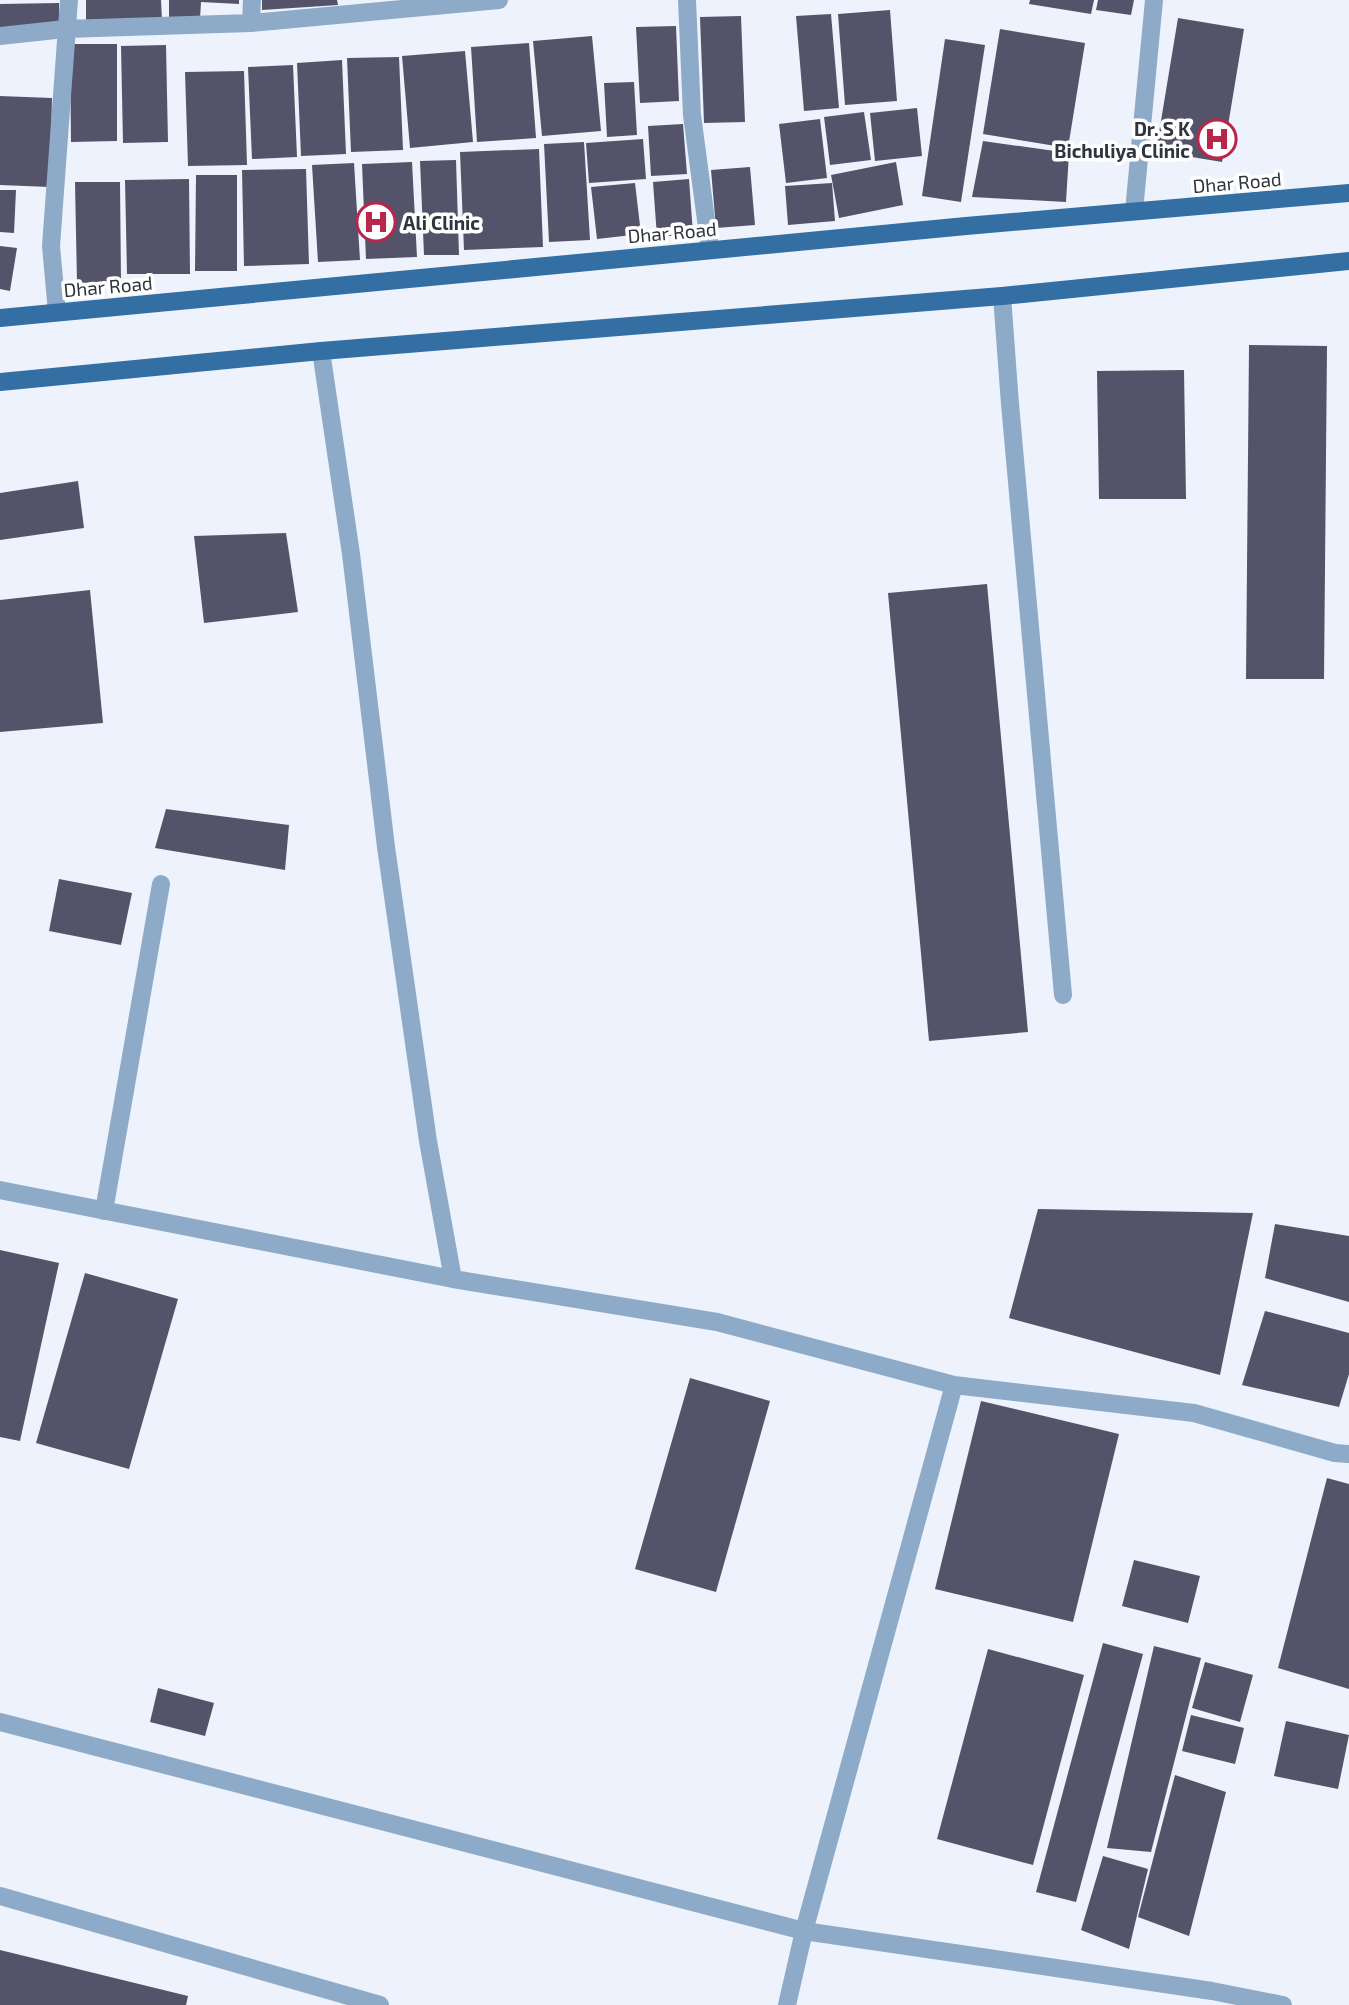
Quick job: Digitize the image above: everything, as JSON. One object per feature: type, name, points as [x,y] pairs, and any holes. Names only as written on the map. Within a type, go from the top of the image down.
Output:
[{"type":"main road","name":"Dhar Road","points":[[0,318],[710,250],[1349,193]]},
{"type":"main road","points":[[0,383],[321,351],[1002,296],[1349,261]]},
{"type":"street","points":[[57,312],[51,246],[69,0]]},
{"type":"street","points":[[251,23],[252,0]]},
{"type":"street","points":[[0,36],[65,29],[251,23],[415,3],[499,0]]},
{"type":"street","points":[[687,0],[692,115],[710,250]]},
{"type":"street","points":[[1134,211],[1154,0]]},
{"type":"street","points":[[1002,296],[1063,995]]},
{"type":"street","points":[[321,351],[351,554],[385,834],[428,1141],[453,1279]]},
{"type":"street","points":[[104,1211],[161,884]]},
{"type":"street","points":[[0,1191],[453,1279],[717,1322],[954,1385],[1194,1413],[1335,1453],[1349,1454]]},
{"type":"street","points":[[788,2005],[804,1931],[954,1385]]},
{"type":"street","points":[[0,1722],[804,1931],[1212,1991],[1283,2005]]},
{"type":"street","points":[[0,1896],[380,2005]]},
{"type":"building","points":[[86,0],[161,0],[162,21],[86,21]]},
{"type":"building","points":[[169,0],[239,0],[239,4],[201,2],[200,19],[169,18]]},
{"type":"building","points":[[262,0],[337,0],[338,5],[262,10]]},
{"type":"building","points":[[1030,0],[1094,0],[1091,14],[1029,4]]},
{"type":"building","points":[[1098,0],[1134,0],[1131,15],[1096,10]]},
{"type":"building","points":[[59,3],[59,24],[0,29],[0,4]]},
{"type":"building","points":[[890,10],[897,101],[845,105],[838,14]]},
{"type":"building","points":[[831,14],[839,108],[804,111],[796,16]]},
{"type":"building","points":[[741,16],[745,122],[704,123],[700,17]]},
{"type":"building","points":[[1178,18],[1244,29],[1222,162],[1156,151]]},
{"type":"building","points":[[676,26],[679,101],[640,103],[636,27]]},
{"type":"building","points":[[1000,29],[1085,43],[1068,148],[983,134]]},
{"type":"building","points":[[592,36],[601,131],[542,136],[533,41]]},
{"type":"building","points":[[945,39],[985,45],[961,202],[922,196]]},
{"type":"building","points":[[529,43],[536,138],[477,142],[471,47]]},
{"type":"building","points":[[70,44],[117,44],[117,141],[71,142]]},
{"type":"building","points":[[166,45],[168,142],[123,143],[121,46]]},
{"type":"building","points":[[465,51],[473,142],[410,148],[402,56]]},
{"type":"building","points":[[399,57],[403,150],[351,152],[347,58]]},
{"type":"building","points":[[342,60],[346,154],[301,156],[297,63]]},
{"type":"building","points":[[293,65],[297,157],[252,159],[248,67]]},
{"type":"building","points":[[244,71],[247,165],[188,166],[185,72]]},
{"type":"building","points":[[634,82],[637,135],[607,137],[604,83]]},
{"type":"building","points":[[0,96],[52,98],[50,187],[0,185]]},
{"type":"building","points":[[917,108],[922,156],[875,161],[870,113]]},
{"type":"building","points":[[864,112],[871,160],[830,165],[824,117]]},
{"type":"building","points":[[820,119],[827,178],[786,183],[779,124]]},
{"type":"building","points":[[683,124],[687,174],[651,176],[648,126]]},
{"type":"building","points":[[643,139],[646,179],[589,183],[586,143]]},
{"type":"building","points":[[983,141],[1069,153],[1066,202],[972,197]]},
{"type":"building","points":[[584,142],[590,240],[549,242],[544,144]]},
{"type":"building","points":[[539,149],[543,247],[464,250],[460,152]]},
{"type":"building","points":[[456,160],[459,255],[424,255],[420,161]]},
{"type":"building","points":[[412,162],[417,257],[366,259],[362,164]]},
{"type":"building","points":[[896,162],[903,205],[839,218],[831,175]]},
{"type":"building","points":[[354,163],[360,260],[318,262],[312,165]]},
{"type":"building","points":[[750,167],[755,225],[716,228],[711,170]]},
{"type":"building","points":[[306,169],[309,264],[244,266],[242,170]]},
{"type":"building","points":[[196,175],[237,175],[237,271],[195,271]]},
{"type":"building","points":[[189,179],[190,274],[127,274],[125,180]]},
{"type":"building","points":[[689,179],[693,234],[657,237],[653,182]]},
{"type":"building","points":[[75,182],[120,182],[121,282],[77,283]]},
{"type":"building","points":[[635,183],[641,234],[597,239],[591,187]]},
{"type":"building","points":[[832,183],[835,221],[788,225],[785,186]]},
{"type":"building","points":[[0,190],[16,190],[14,233],[0,232]]},
{"type":"building","points":[[0,246],[17,248],[10,291],[0,289]]},
{"type":"building","points":[[1249,345],[1327,346],[1324,679],[1246,679]]},
{"type":"building","points":[[1184,370],[1186,499],[1099,499],[1097,371]]},
{"type":"building","points":[[78,481],[84,528],[0,540],[0,493]]},
{"type":"building","points":[[286,533],[298,612],[204,623],[194,536]]},
{"type":"building","points":[[987,584],[1028,1032],[929,1041],[888,593]]},
{"type":"building","points":[[90,590],[103,723],[0,732],[0,600]]},
{"type":"building","points":[[166,809],[289,825],[285,870],[155,848]]},
{"type":"building","points":[[59,879],[132,893],[121,945],[49,931]]},
{"type":"building","points":[[1038,1209],[1253,1213],[1220,1375],[1009,1318]]},
{"type":"building","points":[[1275,1224],[1349,1236],[1349,1302],[1265,1278]]},
{"type":"building","points":[[0,1250],[59,1263],[20,1441],[0,1437]]},
{"type":"building","points":[[85,1273],[178,1299],[129,1469],[36,1443]]},
{"type":"building","points":[[1265,1311],[1349,1333],[1349,1374],[1339,1407],[1242,1385]]},
{"type":"building","points":[[690,1378],[770,1401],[716,1592],[635,1569]]},
{"type":"building","points":[[981,1401],[1119,1434],[1073,1622],[935,1589]]},
{"type":"building","points":[[1327,1478],[1349,1484],[1349,1689],[1278,1668]]},
{"type":"building","points":[[1134,1560],[1200,1576],[1188,1623],[1122,1606]]},
{"type":"building","points":[[1103,1643],[1143,1654],[1076,1902],[1036,1892]]},
{"type":"building","points":[[1154,1646],[1201,1658],[1151,1852],[1107,1848]]},
{"type":"building","points":[[988,1649],[1084,1675],[1033,1865],[937,1839]]},
{"type":"building","points":[[1205,1662],[1253,1675],[1240,1722],[1192,1708]]},
{"type":"building","points":[[158,1688],[214,1703],[205,1736],[150,1722]]},
{"type":"building","points":[[1191,1715],[1244,1728],[1235,1764],[1182,1751]]},
{"type":"building","points":[[1286,1721],[1349,1735],[1338,1789],[1274,1776]]},
{"type":"building","points":[[1175,1775],[1226,1792],[1189,1936],[1138,1917]]},
{"type":"building","points":[[1103,1856],[1148,1869],[1129,1949],[1081,1930]]},
{"type":"building","points":[[0,1950],[188,1996],[186,2005],[0,2005]]},
{"type":"place","name":"Dr. S K Bichuliya Clinic","points":[[1217,139]]},
{"type":"place","name":"Ali Clinic","points":[[376,222]]}]
